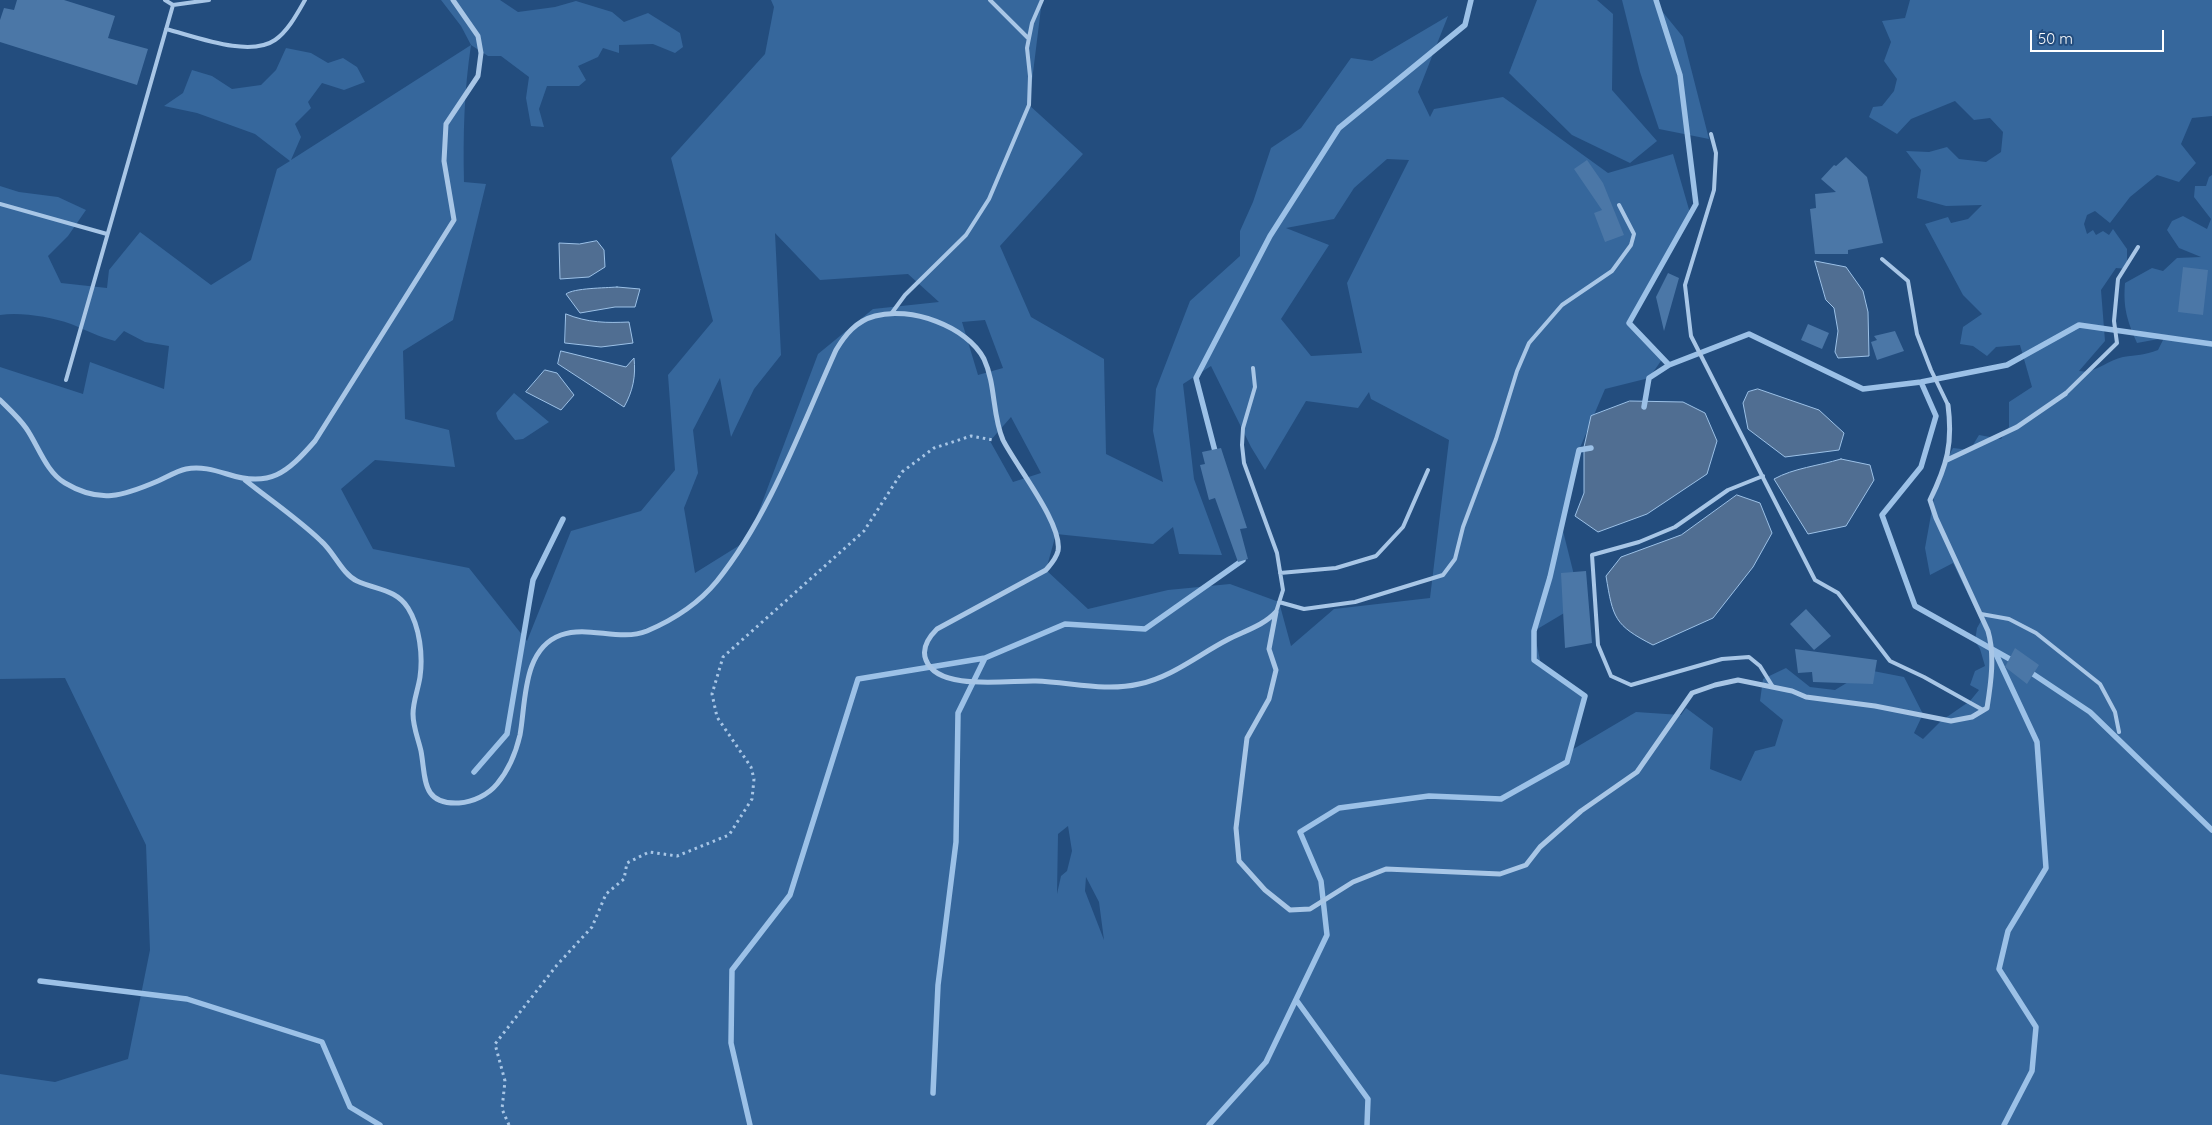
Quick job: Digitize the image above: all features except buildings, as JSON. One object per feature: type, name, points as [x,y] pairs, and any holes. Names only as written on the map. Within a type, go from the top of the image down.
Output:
[{"type":"street","points":[[245,480],[269,478],[288,469],[315,441],[454,220],[444,162],[446,124],[478,76],[481,53],[478,36],[453,0]]},
{"type":"street","points":[[0,400],[25,426],[52,472],[63,482],[80,491],[115,497],[137,490],[186,469],[197,468],[216,471],[245,480],[320,539],[354,580],[394,594],[408,608],[416,630],[420,653],[420,678],[414,702],[413,717],[426,785],[431,795],[438,800],[447,802],[464,802],[484,795],[493,789],[508,766],[520,736],[530,673],[535,661],[549,643],[560,636],[574,632],[626,636],[640,633],[666,621],[690,606],[716,582],[766,502],[836,350],[846,334],[858,323],[874,316],[891,314],[909,315],[934,321],[969,338],[984,360],[991,378],[1002,438],[1049,516],[1056,534],[1057,554],[1055,560],[1046,570],[936,629],[928,638],[926,661],[936,672],[961,681],[1035,681],[1102,687],[1133,685],[1176,670],[1226,641],[1264,623],[1276,612]]},
{"type":"street","points":[[1947,460],[2017,427],[2065,394]]},
{"type":"street","points":[[1276,612],[1270,649],[1276,670],[1268,699],[1247,738],[1236,828],[1239,861],[1265,890],[1290,910],[1310,909],[1353,882],[1386,869],[1500,874],[1526,865],[1540,847],[1581,811],[1637,772],[1692,693],[1738,680],[1792,691],[1806,697],[1875,706],[1951,721],[1972,717],[1987,708],[1991,686],[1991,640],[1981,614],[1936,518],[1930,500],[1947,460],[1952,431],[1948,405]]},
{"type":"lane","points":[[166,0],[173,6],[210,0]]},
{"type":"lane","points":[[166,29],[223,43],[246,47],[259,46],[273,41],[285,31],[305,0]]},
{"type":"lane","points":[[990,0],[1028,38]]},
{"type":"lane","points":[[891,314],[905,295],[966,235],[989,199],[1029,105],[1030,76],[1026,48],[1032,23],[1042,0]]},
{"type":"lane","points":[[66,380],[173,6]]},
{"type":"lane","points":[[1711,134],[1716,153],[1714,190],[1684,285],[1691,336],[1815,580],[1838,593],[1890,661],[1924,677],[1983,710]]},
{"type":"lane","points":[[0,204],[107,234]]},
{"type":"lane","points":[[1279,602],[1304,609],[1354,602],[1443,575],[1456,559],[1463,527],[1496,439],[1517,371],[1529,344],[1562,305],[1612,271],[1631,245],[1634,234],[1620,205]]},
{"type":"lane","points":[[2065,394],[2117,343],[2114,321],[2118,279],[2138,247]]},
{"type":"lane","points":[[1882,259],[1908,281],[1917,334],[1931,370],[1948,405]]},
{"type":"lane","points":[[1253,368],[1254,387],[1243,428],[1242,445],[1244,463],[1277,554],[1283,590],[1276,612]]},
{"type":"lane","points":[[1280,573],[1336,568],[1376,556],[1403,527],[1428,470]]},
{"type":"lane","points":[[1763,476],[1728,490],[1674,527],[1639,542],[1592,556],[1594,600],[1598,645],[1611,676],[1631,685],[1722,659],[1749,657],[1760,666],[1773,687]]},
{"type":"lane","points":[[1981,614],[2009,618],[2036,633],[2100,684],[2116,712],[2119,732]]},
{"type":"path","points":[[509,1125],[502,1109],[504,1082],[495,1044],[557,965],[592,927],[606,894],[624,879],[627,863],[649,852],[677,856],[729,835],[752,799],[754,779],[751,767],[717,717],[712,694],[723,657],[864,531],[902,472],[934,448],[972,436],[1005,443]]},
{"type":"shaded area","points":[[441,0],[500,0],[518,12],[555,7],[576,1],[612,12],[624,22],[648,13],[680,33],[683,47],[675,53],[653,44],[619,45],[619,53],[603,48],[598,57],[578,66],[586,80],[579,86],[547,86],[539,109],[544,127],[531,126],[526,98],[529,77],[501,56],[488,56],[471,45],[461,26]]},
{"type":"shaded area","points":[[771,0],[1042,0],[1029,105],[1083,154],[1000,246],[1031,317],[1104,359],[1106,454],[1163,482],[1153,431],[1156,389],[1190,301],[1240,256],[1240,231],[1253,202],[1271,148],[1301,128],[1351,58],[1372,61],[1448,16],[1418,92],[1430,117],[1434,109],[1503,97],[1608,173],[1673,154],[1690,213],[1629,323],[1663,358],[1649,378],[1605,389],[1579,450],[1562,527],[1581,603],[1534,631],[1541,665],[1585,696],[1570,751],[1636,712],[1681,715],[1686,708],[1713,728],[1710,769],[1741,781],[1755,751],[1775,746],[1783,720],[1760,701],[1763,679],[1786,668],[1810,687],[1835,690],[1868,670],[1904,677],[1923,714],[1914,733],[1923,739],[1941,721],[1970,701],[1979,690],[1970,685],[1975,671],[1985,666],[1980,649],[1975,641],[1977,628],[1981,621],[1953,563],[1930,575],[1925,548],[1938,476],[1953,448],[1970,450],[1979,435],[2001,439],[2009,427],[2009,402],[2032,387],[2020,345],[1996,347],[1987,356],[1973,346],[1960,344],[1963,327],[1982,314],[1963,295],[1925,224],[1948,217],[1951,223],[1968,219],[1982,205],[1946,206],[1917,198],[1921,170],[1906,151],[1929,152],[1947,147],[1959,159],[1986,162],[2001,152],[2003,132],[1990,118],[1974,120],[1955,101],[1911,119],[1897,134],[1869,117],[1873,107],[1882,106],[1894,91],[1897,79],[1884,61],[1891,42],[1882,21],[1905,18],[1910,0],[2212,0],[2212,116],[2192,118],[2181,144],[2196,163],[2179,182],[2157,175],[2130,197],[2110,223],[2095,211],[2087,215],[2084,224],[2087,234],[2093,230],[2096,235],[2103,231],[2109,235],[2113,229],[2127,249],[2127,269],[2116,268],[2101,290],[2105,341],[2079,371],[2096,369],[2123,357],[2158,350],[2164,338],[2137,343],[2126,314],[2125,283],[2152,268],[2163,271],[2177,258],[2201,257],[2179,248],[2167,230],[2172,221],[2183,216],[2207,229],[2211,219],[2194,197],[2195,186],[2206,186],[2209,177],[2212,175],[2212,1125],[0,1125],[0,1074],[55,1082],[128,1059],[150,950],[146,845],[65,678],[0,679],[0,367],[83,394],[90,362],[164,389],[169,346],[145,342],[124,331],[115,341],[54,319],[27,315],[0,315],[0,186],[19,192],[58,197],[86,210],[68,236],[48,256],[61,283],[107,288],[109,270],[140,232],[211,285],[251,260],[277,169],[290,161],[255,134],[197,113],[164,106],[183,93],[192,70],[212,76],[232,89],[261,85],[276,70],[286,48],[311,53],[328,63],[343,58],[357,67],[365,82],[344,90],[322,83],[308,102],[311,108],[295,124],[301,137],[291,160],[471,45],[464,114],[464,182],[486,184],[453,320],[403,351],[405,419],[449,430],[455,467],[375,460],[341,489],[373,549],[469,568],[527,641],[571,531],[641,511],[675,470],[668,375],[713,321],[671,158],[765,54],[774,7]],"holes":[[[1387,159],[1409,160],[1347,283],[1362,353],[1311,356],[1281,319],[1329,245],[1286,228],[1334,219],[1354,188]],[[775,233],[820,280],[908,274],[939,302],[873,309],[818,354],[748,540],[695,573],[684,508],[698,473],[693,430],[720,378],[731,437],[754,389],[781,355]],[[985,320],[1003,368],[978,375],[962,322]],[[1211,366],[1251,447],[1265,470],[1306,401],[1358,408],[1369,392],[1371,399],[1449,440],[1430,598],[1334,609],[1291,646],[1279,602],[1230,584],[1168,590],[1088,609],[1046,570],[1056,534],[1153,544],[1173,527],[1179,554],[1222,555],[1194,479],[1183,384]],[[1011,417],[1041,473],[1013,482],[990,441]],[[1068,826],[1072,851],[1067,871],[1061,876],[1057,894],[1058,834]],[[1086,877],[1099,902],[1104,940],[1085,891]]]},
{"type":"shaded area","points":[[1537,0],[1597,0],[1613,14],[1612,90],[1657,141],[1630,163],[1572,135],[1509,73]]},
{"type":"shaded area","points":[[1622,0],[1653,0],[1683,37],[1709,139],[1659,129],[1640,72]]},
{"type":"shaded area","points":[[597,241],[604,250],[605,267],[589,277],[560,279],[559,243],[579,244]]},
{"type":"shaded area","points":[[1815,261],[1846,267],[1863,291],[1868,312],[1869,356],[1838,358],[1835,352],[1838,331],[1834,308],[1826,300]]},
{"type":"shaded area","points":[[617,287],[640,289],[635,307],[615,307],[580,313],[566,294],[582,289]]},
{"type":"shaded area","points":[[566,314],[598,322],[629,322],[633,343],[601,347],[565,343]]},
{"type":"shaded area","points":[[561,351],[626,367],[634,358],[635,371],[633,383],[624,407],[558,364]]},
{"type":"shaded area","points":[[545,370],[557,373],[574,395],[561,410],[526,392]]},
{"type":"shaded area","points":[[1758,389],[1819,410],[1844,433],[1839,450],[1785,457],[1748,429],[1743,403],[1748,392]]},
{"type":"shaded area","points":[[514,393],[549,422],[523,439],[515,440],[498,419],[496,413]]},
{"type":"shaded area","points":[[1630,401],[1683,402],[1705,413],[1717,441],[1707,474],[1647,514],[1598,532],[1575,516],[1584,493],[1584,447],[1591,416]]},
{"type":"shaded area","points":[[1841,459],[1870,465],[1874,480],[1846,526],[1808,534],[1774,479],[1798,470]]},
{"type":"shaded area","points":[[1737,495],[1760,503],[1772,533],[1753,567],[1713,618],[1653,645],[1630,632],[1618,619],[1614,611],[1606,576],[1621,557],[1681,535]]},
{"type":"waterway","points":[[1216,455],[1196,378],[1270,236],[1339,128],[1465,25],[1471,0]]},
{"type":"waterway","points":[[1656,0],[1680,75],[1696,204],[1629,323],[1669,365],[1749,334],[1863,389],[1921,382],[2007,365],[2079,325],[2212,344]]},
{"type":"waterway","points":[[1644,407],[1649,378],[1669,365]]},
{"type":"waterway","points":[[1921,382],[1936,416],[1921,467],[1882,515],[1915,606],[2015,662]]},
{"type":"waterway","points":[[1209,1125],[1266,1062],[1327,935],[1321,881],[1300,832],[1339,808],[1429,796],[1501,799],[1567,762],[1585,696],[1534,660],[1534,631],[1550,577],[1579,450],[1591,448]]},
{"type":"waterway","points":[[474,772],[507,734],[533,580],[563,519]]},
{"type":"waterway","points":[[750,1125],[731,1043],[732,970],[790,895],[858,679],[985,658],[1065,624],[1145,629],[1243,560],[1242,556]]},
{"type":"waterway","points":[[1995,652],[2037,742],[2046,868],[2008,931],[1999,969],[2036,1027],[2032,1071],[2004,1125]]},
{"type":"waterway","points":[[933,1093],[938,985],[956,842],[958,713],[985,658]]},
{"type":"waterway","points":[[2027,670],[2090,712],[2212,830]]},
{"type":"waterway","points":[[40,981],[187,999],[322,1042],[350,1107],[380,1125]]},
{"type":"waterway","points":[[1297,1001],[1368,1099],[1367,1125]]}]
